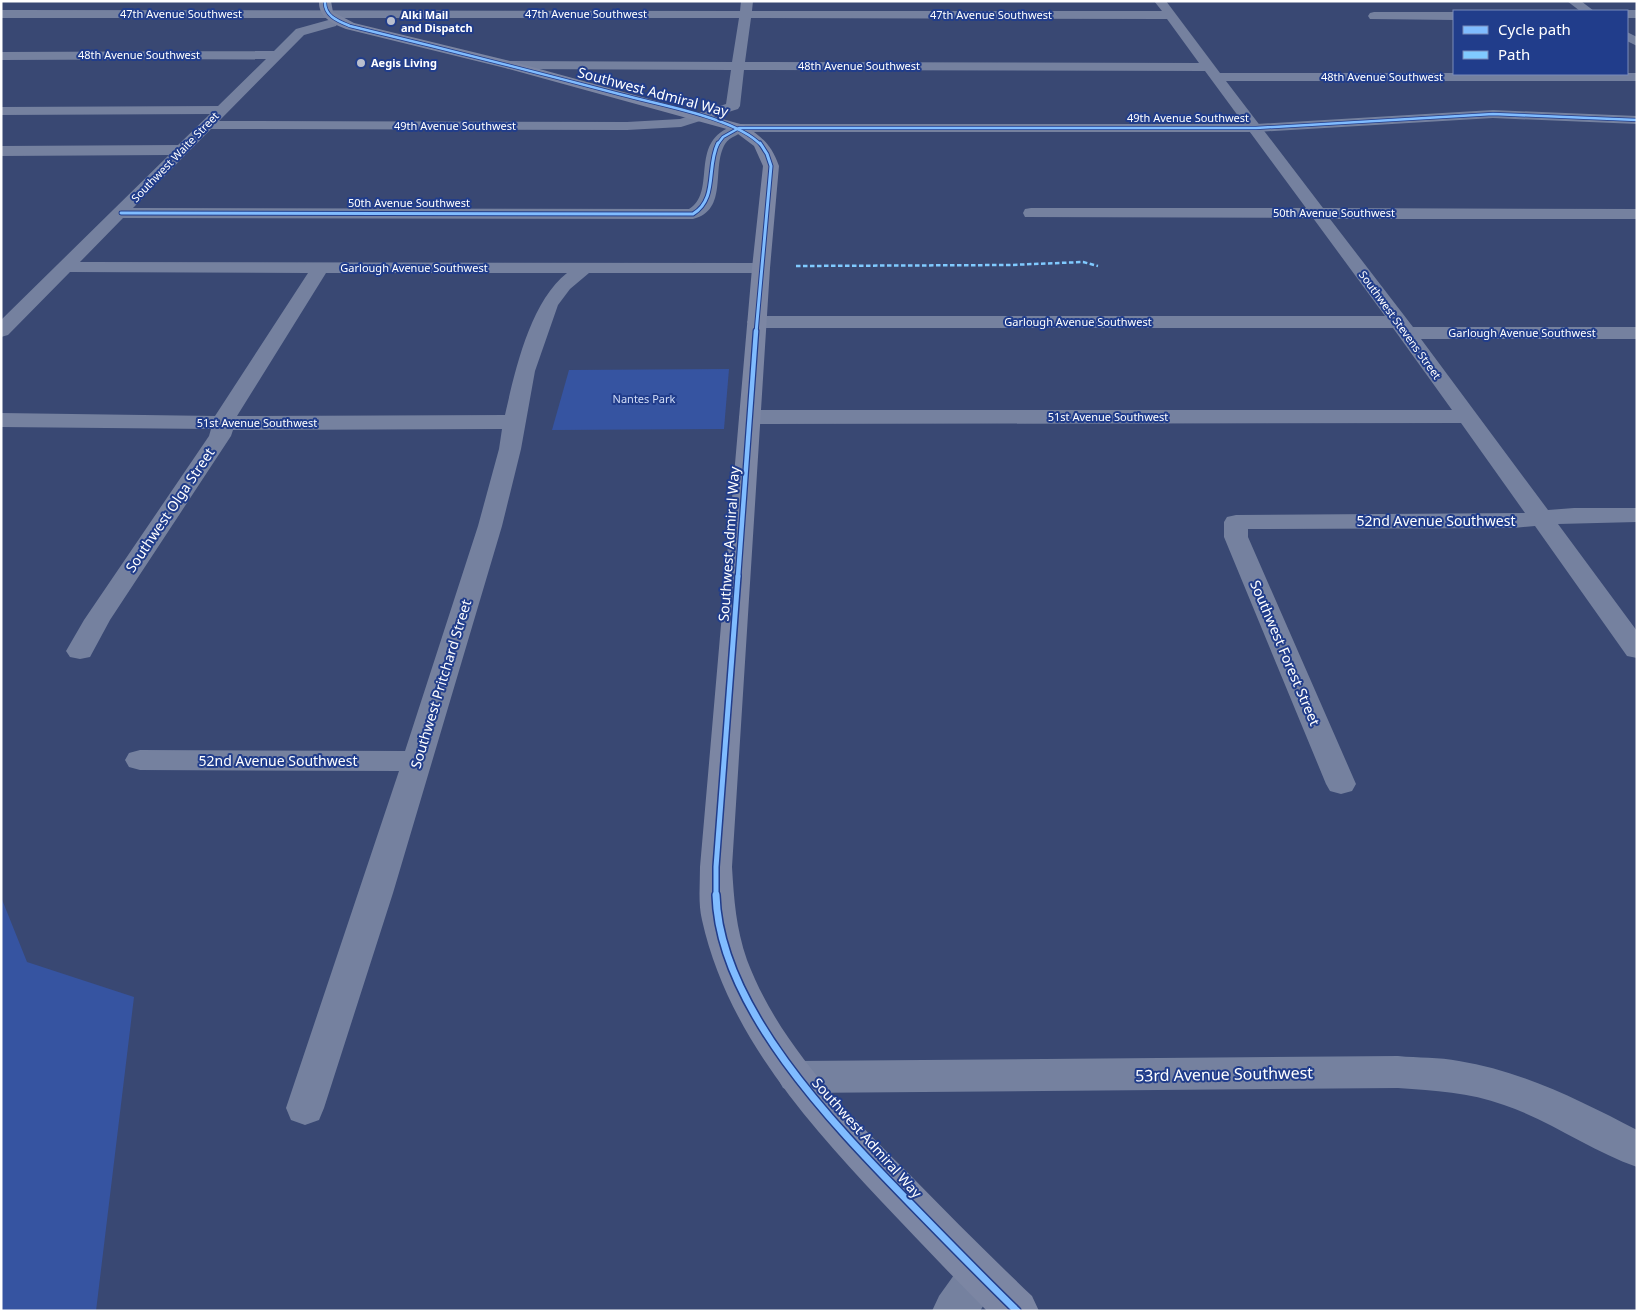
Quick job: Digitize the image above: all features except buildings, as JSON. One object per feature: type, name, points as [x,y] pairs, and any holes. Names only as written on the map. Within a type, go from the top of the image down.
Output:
[{"type":"main road","points":[[325,1],[325,9],[333,18]]},
{"type":"main road","name":"Southwest Admiral Way","points":[[333,18],[369,32],[509,65],[704,117],[739,128],[760,143],[767,154],[771,166],[761,268],[716,867],[718,919],[743,992],[778,1051],[796,1077],[859,1151],[979,1275],[1017,1311]]},
{"type":"street","points":[[739,66],[747,1]]},
{"type":"street","points":[[1573,1],[1586,10]]},
{"type":"street","name":"47th Avenue Southwest","points":[[1,14],[333,18],[1165,8]]},
{"type":"street","name":"Southwest Stevens Street","points":[[1165,8],[1403,327],[1637,650]]},
{"type":"street","points":[[1374,16],[1453,16]]},
{"type":"street","name":"Southwest Waite Street","points":[[1,331],[121,213],[276,54],[300,32],[333,18]]},
{"type":"street","name":"48th Avenue Southwest","points":[[1,56],[276,54]]},
{"type":"street","name":"48th Avenue Southwest","points":[[509,65],[1453,75]]},
{"type":"street","name":"49th Avenue Southwest","points":[[206,125],[669,125],[704,117],[733,106],[739,66]]},
{"type":"street","name":"48th Avenue Southwest","points":[[1467,75],[1637,77]]},
{"type":"street","points":[[1,111],[221,110]]},
{"type":"street","name":"49th Avenue Southwest","points":[[739,128],[1256,128],[1493,114],[1637,120]]},
{"type":"street","name":"50th Avenue Southwest","points":[[121,213],[696,213],[707,200],[715,150],[719,141],[739,128]]},
{"type":"street","points":[[1,151],[181,150]]},
{"type":"street","name":"50th Avenue Southwest","points":[[1031,213],[1637,214]]},
{"type":"street","name":"Garlough Avenue Southwest","points":[[68,266],[583,269],[761,268]]},
{"type":"street","name":"Southwest Olga Street","points":[[80,651],[97,620],[220,436],[229,410],[321,267]]},
{"type":"street","name":"Southwest Pritchard Street","points":[[304,1108],[376,893],[490,526],[510,449],[525,371],[549,305],[563,285],[583,269]]},
{"type":"street","name":"Garlough Avenue Southwest","points":[[757,322],[1403,327],[1637,333]]},
{"type":"street","name":"51st Avenue Southwest","points":[[750,417],[1466,416]]},
{"type":"street","name":"51st Avenue Southwest","points":[[1,420],[224,423],[514,422]]},
{"type":"street","name":"52nd Avenue Southwest","points":[[1236,522],[1503,521],[1574,516],[1637,515]]},
{"type":"street","name":"Southwest Forest Street","points":[[1236,522],[1236,537],[1340,784]]},
{"type":"street","name":"52nd Avenue Southwest","points":[[140,760],[417,761]]},
{"type":"street","name":"53rd Avenue Southwest","points":[[796,1077],[1398,1072],[1466,1078],[1523,1093],[1567,1113],[1637,1150]]},
{"type":"street","points":[[954,1311],[979,1275]]},
{"type":"green space","name":"Nantes Park","points":[[729,369],[724,429],[552,430],[569,370]]},
{"type":"green space","points":[[1,897],[27,962],[134,997],[96,1311],[1,1311]]},
{"type":"marked path","points":[[796,266],[1010,265],[1083,262],[1098,266]]},
{"type":"cycle path","points":[[325,1],[326,11],[332,18],[350,26],[509,65],[704,117],[739,128],[760,143],[767,154],[771,166],[761,268],[716,867],[719,920],[730,960],[747,998],[768,1035],[792,1071],[819,1105],[877,1169],[1017,1311]]},
{"type":"cycle path","points":[[121,213],[693,214],[701,209],[706,201],[715,149],[719,141],[739,128],[1256,128],[1493,114],[1637,120]]},
{"type":"place","name":"Alki Mail and Dispatch","points":[[391,21]]},
{"type":"place","name":"Aegis Living","points":[[361,63]]}]
